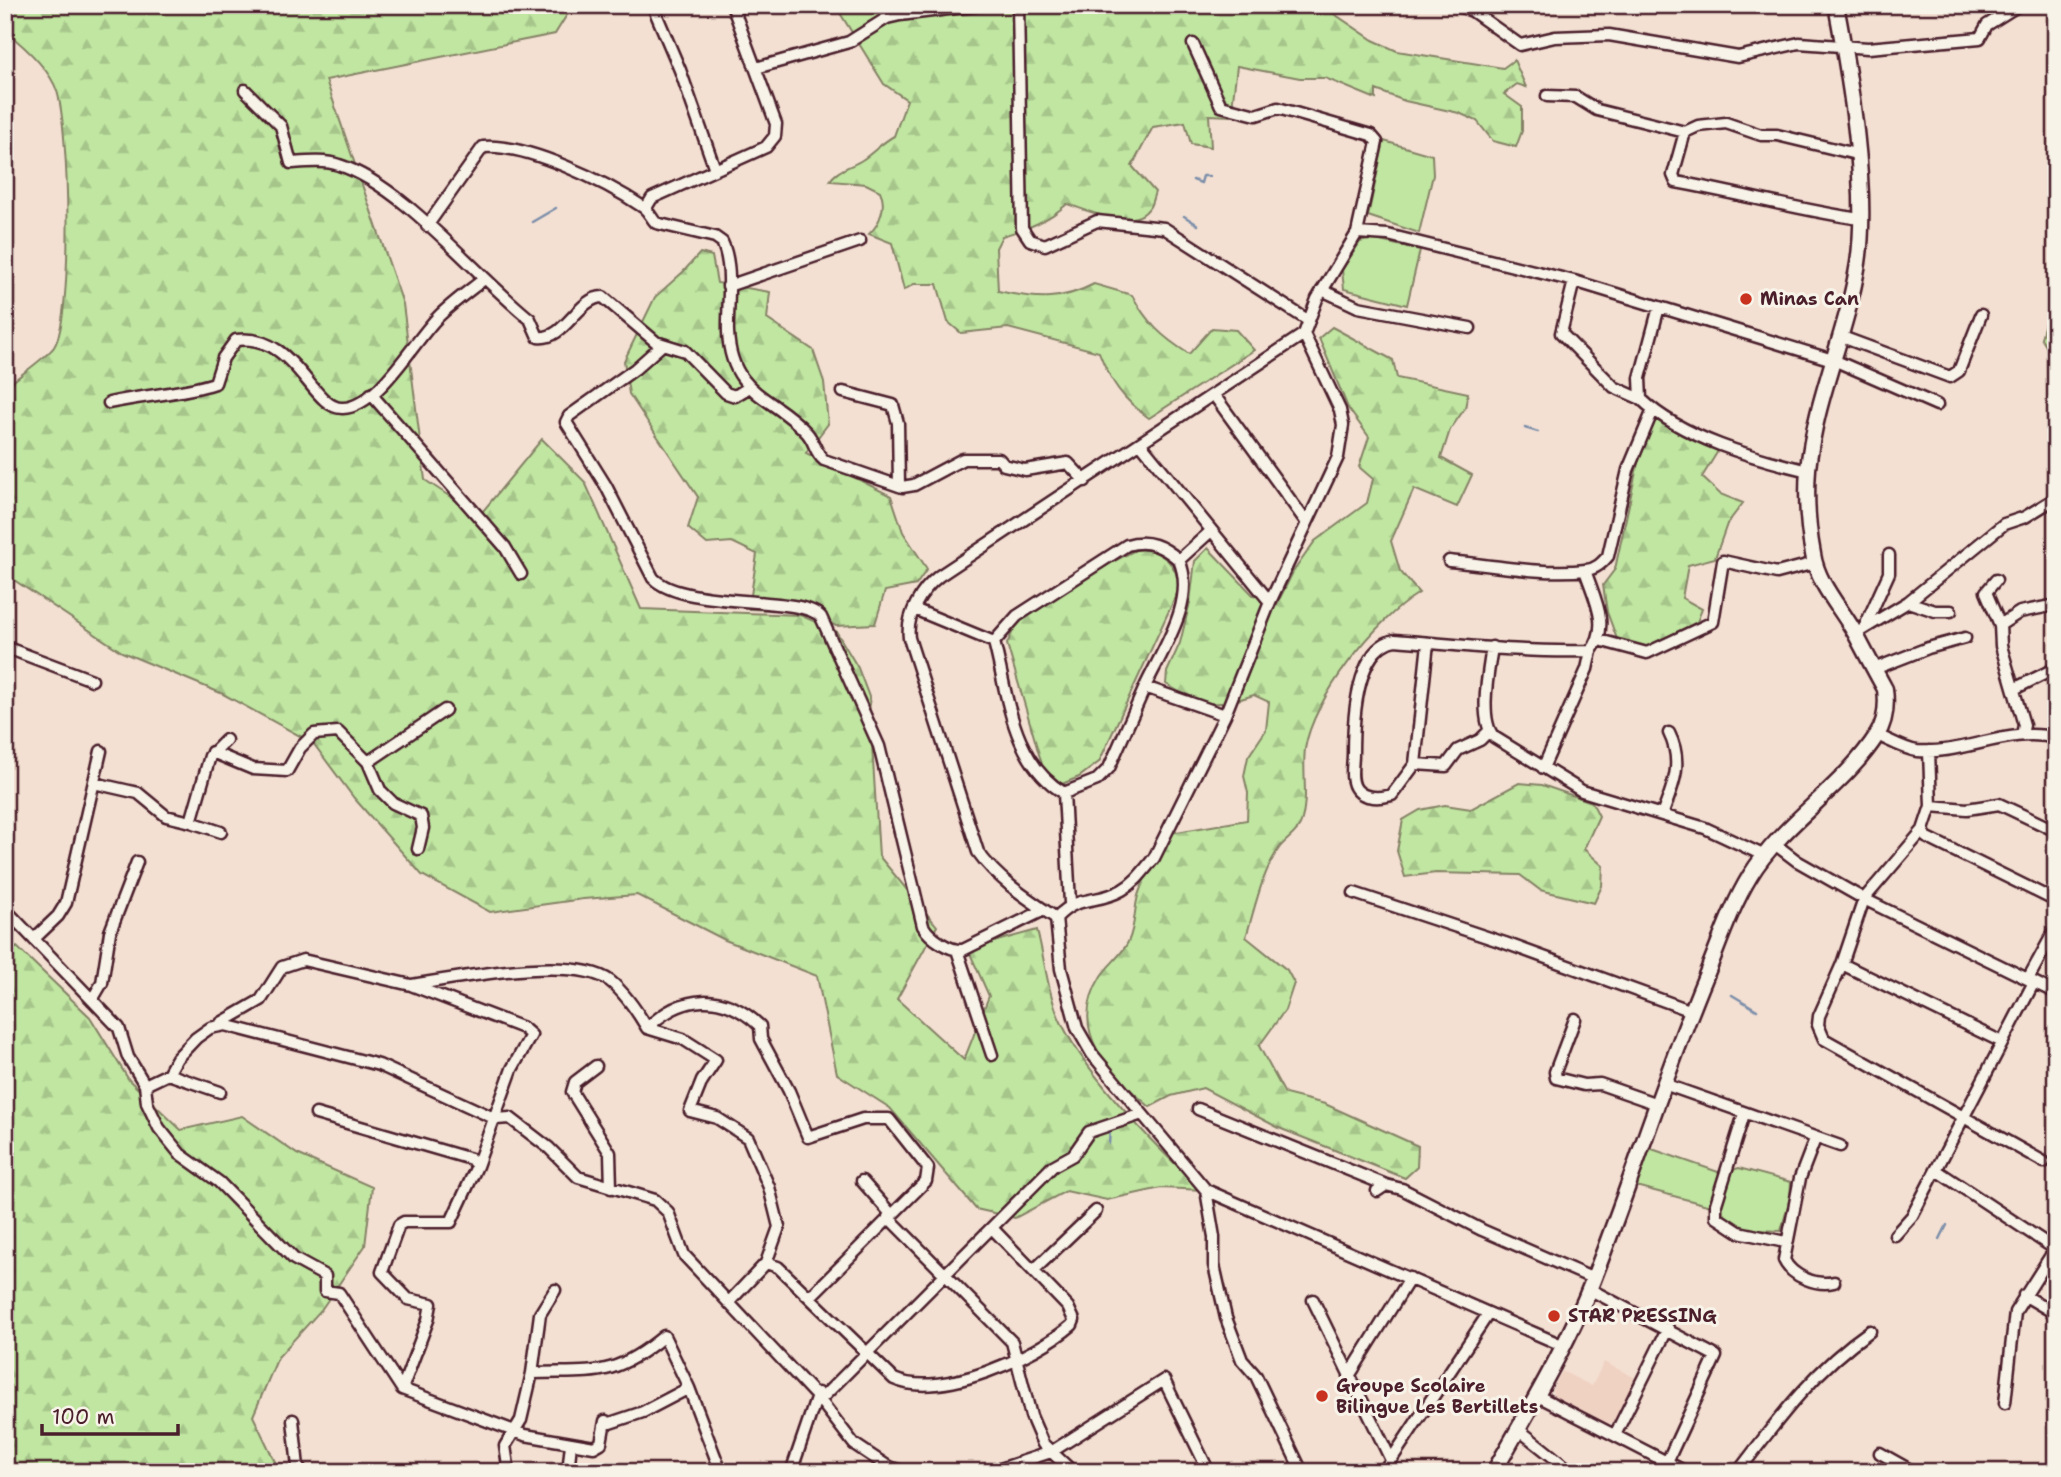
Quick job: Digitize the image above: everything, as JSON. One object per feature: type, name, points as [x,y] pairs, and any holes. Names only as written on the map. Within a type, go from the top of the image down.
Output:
[{"type":"main road","points":[[1494,1472],[1564,1346],[1592,1284],[1664,1084],[1739,895],[1765,856],[1877,735],[1887,704],[1885,689],[1874,669],[1860,630],[1815,563],[1808,471],[1859,259],[1860,219],[1856,154],[1844,46],[1836,5]]},
{"type":"street","points":[[646,208],[652,198],[766,147],[775,136],[776,124],[732,5]]},
{"type":"street","points":[[756,68],[849,42],[887,18],[982,5]]},
{"type":"street","points":[[1018,5],[1023,228],[1030,240],[1045,245],[1097,221],[1164,228],[1309,321]]},
{"type":"street","points":[[1456,5],[1472,10],[1516,44],[1524,46],[1555,37],[1609,35],[1738,57],[1799,43],[1868,48],[1980,38],[1987,25],[2019,5]]},
{"type":"street","points":[[653,9],[680,70],[715,169]]},
{"type":"street","points":[[1193,44],[1221,106],[1256,115],[1278,108],[1375,136],[1377,142],[1357,233],[1322,290],[1304,334],[928,584],[914,609],[909,638],[978,852],[987,865],[1056,918],[1063,979],[1077,1028],[1092,1055],[1206,1190],[1564,1346]]},
{"type":"street","points":[[245,90],[281,126],[291,163],[338,164],[370,180],[407,206],[530,319],[538,337],[551,336],[594,299],[603,297],[662,345],[685,351],[730,395],[738,395],[748,388]]},
{"type":"street","points":[[1547,96],[1576,97],[1597,110],[1685,132],[1698,126],[1726,123],[1761,135],[1776,135],[1856,154]]},
{"type":"street","points":[[1685,132],[1673,175],[1676,182],[1728,191],[1800,211],[1860,219]]},
{"type":"street","points":[[427,226],[483,146],[522,150],[565,167],[646,208],[656,223],[719,239],[724,245],[730,349],[748,388],[808,434],[817,454],[824,460],[899,486],[914,485],[963,459],[999,459],[1004,465],[1026,470],[1068,464],[1085,481]]},
{"type":"street","points":[[1357,233],[1388,235],[1574,282],[1659,307],[1836,361],[1937,405]]},
{"type":"street","points":[[728,286],[860,241]]},
{"type":"street","points":[[109,403],[144,395],[192,390],[215,383],[223,358],[236,340],[253,338],[276,347],[325,401],[341,409],[361,404],[438,317],[484,279]]},
{"type":"street","points":[[1574,282],[1562,333],[1614,387],[1641,399],[1653,410],[1735,453],[1808,471]]},
{"type":"street","points":[[1322,290],[1358,307],[1470,328]]},
{"type":"street","points":[[1641,399],[1638,390],[1640,378],[1659,307]]},
{"type":"street","points":[[1842,337],[1950,377],[1959,371],[1981,315]]},
{"type":"street","points":[[1056,918],[1070,904],[1120,891],[1138,878],[1154,858],[1225,715],[1270,602],[1338,457],[1343,425],[1340,410],[1304,334]]},
{"type":"street","points":[[662,345],[635,369],[569,416],[567,425],[606,486],[649,573],[657,583],[723,601],[807,607],[821,617],[879,746],[923,926],[931,936],[957,950],[992,1055]]},
{"type":"street","points":[[843,392],[893,405],[898,423],[899,486]]},
{"type":"street","points":[[371,394],[505,547],[521,574]]},
{"type":"street","points":[[1214,395],[1307,523]]},
{"type":"street","points":[[1449,561],[1517,568],[1585,570],[1602,564],[1608,556],[1628,470],[1653,410]]},
{"type":"street","points":[[1141,444],[1270,602]]},
{"type":"street","points":[[1860,630],[1909,602],[2004,524],[2025,517],[2056,498]]},
{"type":"street","points":[[1178,560],[1211,531]]},
{"type":"street","points":[[995,642],[1017,616],[1127,545],[1140,541],[1155,545],[1178,560],[1184,571],[1182,604],[1109,768],[1097,780],[1064,793]]},
{"type":"street","points":[[1860,630],[1889,573],[1889,555]]},
{"type":"street","points":[[1599,640],[1647,653],[1713,622],[1723,561],[1777,573],[1815,563]]},
{"type":"street","points":[[1543,768],[1587,669],[1591,651],[1599,640],[1602,626],[1585,570]]},
{"type":"street","points":[[1996,580],[1986,592],[2000,625],[2001,646],[2024,725],[2022,735]]},
{"type":"street","points":[[1909,602],[1935,611],[1951,611]]},
{"type":"street","points":[[2000,625],[2020,612],[2056,605]]},
{"type":"street","points":[[914,609],[995,642]]},
{"type":"street","points":[[1874,669],[1965,638]]},
{"type":"street","points":[[1428,643],[1415,764],[1392,795],[1366,796],[1359,792],[1352,779],[1354,711],[1364,674],[1381,645],[1395,640],[1591,651]]},
{"type":"street","points":[[995,642],[1023,751],[1049,784],[1064,793]]},
{"type":"street","points":[[5,647],[92,680]]},
{"type":"street","points":[[1489,732],[1486,695],[1492,647]]},
{"type":"street","points":[[2014,689],[2056,668]]},
{"type":"street","points":[[1145,687],[1225,715]]},
{"type":"street","points":[[368,762],[445,710]]},
{"type":"street","points":[[212,752],[253,769],[287,771],[300,748],[314,734],[322,731],[338,732],[368,762],[380,790],[393,803],[421,816],[423,828],[418,849]]},
{"type":"street","points":[[1415,764],[1446,766],[1458,750],[1480,740],[1489,732]]},
{"type":"street","points":[[1489,732],[1582,791],[1721,834],[1765,856]]},
{"type":"street","points":[[1662,815],[1677,773],[1677,752],[1669,733]]},
{"type":"street","points":[[1877,735],[1914,751],[1929,751],[2035,733],[2056,738]]},
{"type":"street","points":[[191,822],[212,752],[226,740]]},
{"type":"street","points":[[35,938],[58,916],[66,904],[101,751]]},
{"type":"street","points":[[1929,751],[1931,806],[1923,830],[1864,899],[1842,964],[1819,1016],[1818,1025],[1825,1039],[2044,1162]]},
{"type":"street","points":[[94,783],[138,793],[166,816],[221,832]]},
{"type":"street","points":[[1064,793],[1070,904]]},
{"type":"street","points":[[1931,806],[1966,809],[1998,804],[2056,831]]},
{"type":"street","points":[[1923,830],[1926,837],[2056,901]]},
{"type":"street","points":[[1776,845],[1797,861],[1864,899],[2056,993]]},
{"type":"street","points":[[93,1000],[102,983],[110,932],[137,862]]},
{"type":"street","points":[[1354,893],[1505,943],[1692,1011]]},
{"type":"street","points":[[5,909],[119,1028],[128,1057],[145,1085],[147,1103],[159,1128],[180,1154],[219,1182],[294,1258],[325,1276],[325,1291],[340,1293],[402,1389],[514,1431],[571,1444],[599,1446],[605,1421],[610,1423],[643,1412],[689,1388]]},
{"type":"street","points":[[957,950],[1044,910]]},
{"type":"street","points":[[1895,1235],[1912,1216],[2002,1042],[2056,928]]},
{"type":"street","points":[[145,1085],[168,1074],[177,1058],[196,1038],[254,1007],[268,992],[279,971],[297,960],[411,985],[528,1031],[531,1035],[512,1069],[477,1166],[450,1222],[404,1222],[399,1225],[382,1272],[408,1299],[431,1304],[428,1321],[402,1389]]},
{"type":"street","points":[[1842,964],[2002,1042]]},
{"type":"street","points":[[411,985],[522,970],[577,967],[608,980],[629,1001],[647,1028],[683,1039],[716,1060],[702,1081],[691,1111],[717,1118],[750,1141],[769,1187],[779,1227],[766,1263],[729,1301]]},
{"type":"street","points":[[647,1028],[666,1010],[706,1000],[747,1014],[760,1026],[761,1039],[789,1091],[808,1137],[863,1119],[889,1119],[929,1172],[926,1181],[810,1297]]},
{"type":"street","points":[[1575,1019],[1555,1072],[1556,1078],[1584,1085],[1600,1084],[1657,1104]]},
{"type":"street","points":[[217,1025],[232,1026],[379,1065],[496,1119],[510,1118],[572,1168],[578,1177],[654,1200],[665,1207],[684,1255],[819,1395],[859,1449],[904,1472]]},
{"type":"street","points":[[596,1066],[575,1082],[572,1092],[610,1153],[611,1188]]},
{"type":"street","points":[[168,1074],[220,1092]]},
{"type":"street","points":[[1664,1084],[1840,1146]]},
{"type":"street","points":[[1198,1108],[1381,1188],[1402,1189],[1592,1284],[1716,1356],[1667,1462]]},
{"type":"street","points":[[316,1114],[471,1159],[477,1166]]},
{"type":"street","points":[[791,1472],[819,1395],[944,1277],[1053,1166],[1073,1155],[1089,1132],[1142,1114]]},
{"type":"street","points":[[1744,1114],[1716,1205],[1716,1217],[1740,1232],[1785,1242]]},
{"type":"street","points":[[1815,1139],[1800,1178],[1785,1242],[1784,1260],[1791,1269],[1818,1284],[1834,1282]]},
{"type":"street","points":[[1936,1170],[2055,1249],[2024,1295],[2011,1326],[2005,1403]]},
{"type":"street","points":[[862,1181],[944,1277],[1008,1337],[1019,1361],[1031,1416],[1043,1444],[1073,1472]]},
{"type":"street","points":[[1206,1190],[1214,1237],[1214,1265],[1226,1318],[1242,1360],[1256,1376],[1302,1472]]},
{"type":"street","points":[[1034,1270],[1096,1211]]},
{"type":"street","points":[[766,1263],[778,1267],[894,1379],[919,1386],[1019,1361],[1058,1337],[1073,1320],[1068,1307],[992,1228]]},
{"type":"street","points":[[1349,1376],[1410,1278]]},
{"type":"street","points":[[509,1472],[505,1446],[521,1420],[532,1373],[540,1314],[555,1290]]},
{"type":"street","points":[[2024,1295],[2056,1314]]},
{"type":"street","points":[[1313,1300],[1391,1460]]},
{"type":"street","points":[[1383,1472],[1488,1314]]},
{"type":"street","points":[[1615,1435],[1668,1328]]},
{"type":"street","points":[[1738,1472],[1791,1401],[1823,1367],[1870,1331]]},
{"type":"street","points":[[532,1373],[592,1374],[613,1369],[644,1352],[664,1336],[689,1388],[720,1471]]},
{"type":"street","points":[[991,1472],[1051,1452],[1164,1380],[1209,1472]]},
{"type":"street","points":[[1536,1395],[1686,1472]]},
{"type":"street","points":[[293,1419],[298,1467],[303,1472]]},
{"type":"street","points":[[1518,1429],[1572,1472]]},
{"type":"street","points":[[568,1472],[571,1444]]},
{"type":"street","points":[[1880,1453],[1914,1472]]},
{"type":"shaded area","points":[[1604,1362],[1636,1378],[1616,1422],[1608,1424],[1553,1396],[1552,1390],[1562,1371],[1592,1386]]},
{"type":"green space","points":[[5,5],[573,5],[555,34],[326,80],[403,304],[425,480],[479,516],[542,439],[585,482],[641,609],[800,615],[836,631],[858,668],[869,697],[879,856],[937,926],[897,999],[964,1060],[989,996],[968,949],[1037,930],[1053,1002],[1073,1044],[1126,1113],[1168,1157],[1206,1190],[1161,1188],[1107,1200],[1066,1191],[1015,1218],[976,1209],[890,1108],[837,1074],[817,976],[725,940],[637,895],[583,899],[490,912],[422,875],[354,798],[313,743],[223,694],[122,652],[5,574],[5,388],[54,347],[65,299],[68,221],[64,142],[57,91],[42,66],[5,31]]},
{"type":"green space","points":[[835,5],[1321,5],[1373,40],[1397,51],[1503,68],[1514,60],[1526,87],[1517,84],[1504,94],[1522,107],[1522,131],[1516,147],[1493,141],[1477,121],[1459,113],[1405,101],[1376,90],[1376,99],[1325,78],[1300,78],[1237,66],[1231,116],[1209,115],[1211,147],[1191,144],[1185,122],[1153,127],[1132,166],[1155,192],[1150,206],[1142,215],[1121,219],[1067,204],[1037,224],[1002,236],[996,248],[998,291],[1047,297],[1070,294],[1094,284],[1132,295],[1156,329],[1189,354],[1212,328],[1236,330],[1254,350],[1149,418],[1118,389],[1099,352],[1008,328],[961,333],[948,322],[937,284],[914,284],[904,290],[892,243],[869,234],[881,214],[883,202],[880,191],[866,184],[830,181],[836,174],[862,160],[894,136],[907,100],[884,84]]},
{"type":"green space","points":[[1384,141],[1432,155],[1433,175],[1419,233],[1368,216]]},
{"type":"green space","points":[[1371,239],[1420,250],[1407,305],[1344,289],[1342,270],[1360,242]]},
{"type":"green space","points":[[700,253],[712,256],[717,283],[770,292],[767,319],[813,350],[824,382],[828,424],[806,453],[891,496],[903,532],[927,569],[916,585],[885,591],[875,624],[836,626],[805,611],[749,609],[757,554],[732,542],[707,544],[688,528],[698,497],[629,394],[624,361],[655,297]]},
{"type":"green space","points":[[2056,281],[2056,362],[2041,338]]},
{"type":"green space","points":[[1332,327],[1393,360],[1397,378],[1468,393],[1465,408],[1450,430],[1441,458],[1472,475],[1457,507],[1414,489],[1391,541],[1400,571],[1419,593],[1402,605],[1366,640],[1333,684],[1320,707],[1305,749],[1305,804],[1301,823],[1280,847],[1268,867],[1246,937],[1287,970],[1294,983],[1285,1010],[1259,1046],[1285,1094],[1325,1104],[1418,1146],[1417,1167],[1405,1178],[1279,1128],[1203,1088],[1171,1096],[1150,1107],[1107,1065],[1090,1033],[1088,1015],[1091,996],[1101,976],[1128,942],[1140,890],[1171,833],[1247,820],[1248,793],[1244,776],[1248,757],[1266,730],[1269,702],[1254,695],[1228,702],[1209,703],[1190,697],[1166,684],[1167,672],[1180,643],[1190,602],[1195,561],[1208,548],[1253,595],[1277,604],[1293,572],[1315,541],[1367,503],[1373,479],[1359,467],[1369,437],[1348,408],[1319,338]]},
{"type":"green space","points":[[1655,418],[1718,451],[1702,477],[1720,494],[1743,503],[1727,524],[1715,558],[1688,565],[1682,598],[1702,609],[1697,622],[1643,649],[1617,639],[1607,612],[1603,585],[1615,569],[1640,453]]},
{"type":"green space","points":[[1141,547],[1168,560],[1180,587],[1099,762],[1079,777],[1062,784],[1043,768],[1007,644],[1016,624],[1101,568]]},
{"type":"green space","points":[[1519,783],[1542,785],[1592,802],[1599,816],[1584,849],[1603,866],[1602,886],[1594,903],[1540,890],[1520,875],[1436,873],[1405,877],[1397,851],[1403,820],[1420,810],[1445,805],[1471,809]]},
{"type":"green space","points":[[17,947],[90,1017],[129,1080],[181,1130],[242,1116],[297,1154],[372,1187],[365,1246],[321,1310],[278,1357],[253,1416],[280,1472],[5,1472],[5,955]]},
{"type":"green space","points":[[1649,1148],[1721,1173],[1739,1168],[1791,1182],[1790,1198],[1781,1231],[1758,1230],[1712,1219],[1711,1206],[1636,1186]]},
{"type":"waterway","points":[[1193,180],[1201,183],[1203,176],[1209,176]]},
{"type":"waterway","points":[[532,222],[556,208]]},
{"type":"waterway","points":[[1184,216],[1198,225]]},
{"type":"waterway","points":[[1525,428],[1538,432]]},
{"type":"waterway","points":[[1732,995],[1757,1010]]},
{"type":"waterway","points":[[1109,1144],[1110,1129]]},
{"type":"waterway","points":[[1940,1239],[1947,1225]]},
{"type":"place","name":"Minas Can","points":[[1746,299]]},
{"type":"place","name":"STAR PRESSING","points":[[1554,1316]]},
{"type":"place","name":"Groupe Scolaire Bilingue Les Bertillets","points":[[1322,1396]]}]
